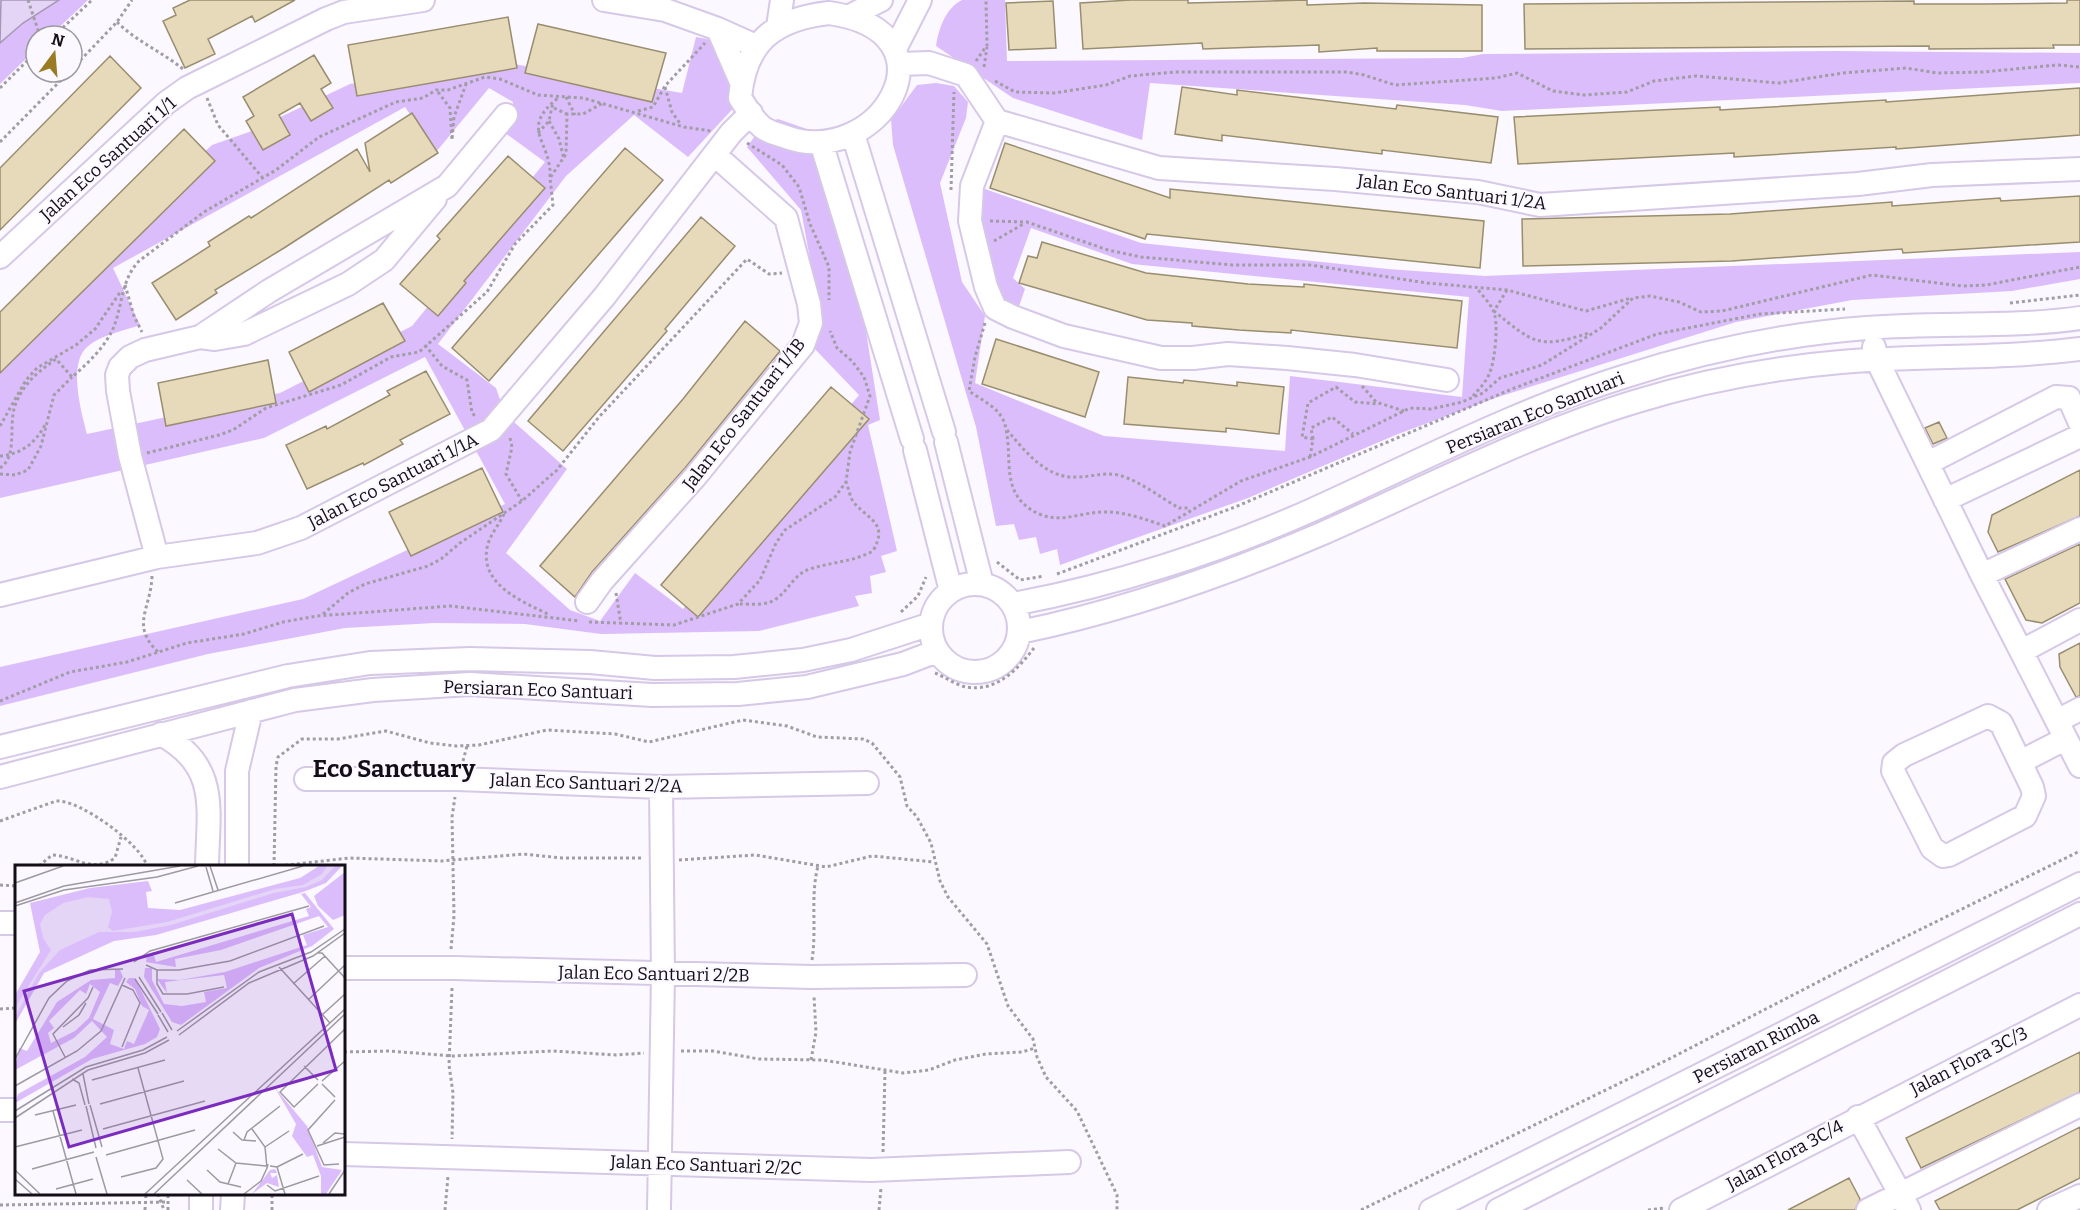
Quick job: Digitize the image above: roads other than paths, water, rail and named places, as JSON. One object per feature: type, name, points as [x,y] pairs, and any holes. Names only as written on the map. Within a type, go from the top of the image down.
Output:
[{"type":"street","name":"Jalan Eco Santuari 1/1","points":[[0,257],[166,103],[187,88],[344,12],[423,0]]},
{"type":"street","points":[[604,0],[665,10],[718,29],[756,46]]},
{"type":"street","points":[[778,27],[783,0]]},
{"type":"street","points":[[881,0],[814,15],[778,27],[756,46],[747,62],[741,82],[740,98],[751,113],[764,129],[795,141],[821,142],[853,134],[875,120],[894,95],[929,63]]},
{"type":"street","points":[[897,57],[920,0]]},
{"type":"street","points":[[837,10],[865,22],[878,31],[897,57],[900,78],[894,95]]},
{"type":"street","points":[[718,29],[741,82]]},
{"type":"street","points":[[897,57],[975,73],[997,121],[972,186],[970,220],[986,287],[994,308],[1064,336],[1161,358],[1193,358],[1228,354],[1355,365],[1447,380]]},
{"type":"street","name":"Jalan Eco Santuari 1/1A","points":[[0,595],[157,557],[257,543],[301,528],[491,430],[604,297],[732,133],[751,113]]},
{"type":"street","points":[[157,557],[130,456],[117,375],[124,362],[145,350],[200,337],[229,337],[266,325],[372,270],[384,260],[506,115]]},
{"type":"street","name":"Jalan Eco Santuari 1/2A","points":[[997,121],[1159,168],[1347,180],[1478,192],[1540,205],[1847,185],[1932,175],[2080,169]]},
{"type":"street","points":[[853,134],[936,404],[982,584]]},
{"type":"street","points":[[821,142],[905,412],[951,591]]},
{"type":"street","name":"Jalan Eco Santuari 1/1B","points":[[587,602],[695,477],[803,345],[811,323],[800,266],[786,218],[715,155]]},
{"type":"street","points":[[200,337],[269,291],[447,186]]},
{"type":"street","name":"Persiaran Eco Santuari","points":[[1013,604],[1057,595],[1228,544],[1309,511],[1466,439],[1624,376],[1725,348],[1870,328],[1971,326],[2080,318]]},
{"type":"street","points":[[1870,328],[1877,360],[2080,766]]},
{"type":"street","name":"Persiaran Eco Santuari","points":[[1020,632],[1123,605],[1237,567],[1319,535],[1477,463],[1633,402],[1732,376],[1840,362],[2011,356],[2080,349]]},
{"type":"street","points":[[1891,388],[1906,367],[1921,359]]},
{"type":"street","points":[[1840,362],[1865,371],[1891,388]]},
{"type":"street","points":[[1928,463],[2056,397],[2069,398],[2080,423]]},
{"type":"street","points":[[905,412],[936,404]]},
{"type":"street","points":[[1945,500],[2080,436]]},
{"type":"street","points":[[1983,576],[2080,529]]},
{"type":"street","points":[[982,584],[1000,591],[1013,604],[1019,617],[1020,632],[1017,645],[1009,657],[986,671],[958,668],[946,661],[932,638],[931,624],[934,611],[951,591],[961,586],[982,584]]},
{"type":"street","points":[[2022,651],[2080,620]]},
{"type":"street","name":"Persiaran Eco Santuari","points":[[0,747],[288,676],[370,663],[470,658],[590,662],[655,668],[734,667],[803,660],[851,650],[931,624]]},
{"type":"street","name":"Persiaran Eco Santuari","points":[[0,777],[294,700],[373,690],[470,684],[652,695],[738,694],[807,687],[903,664],[938,651]]},
{"type":"street","points":[[2020,762],[2061,730],[2080,709]]},
{"type":"street","points":[[237,865],[238,765],[251,711]]},
{"type":"street","points":[[1988,716],[2001,723],[2020,762],[2034,796],[2025,816],[1949,855],[1942,856],[1932,848],[1893,771],[1894,763],[1904,755],[1988,716]]},
{"type":"street","points":[[161,734],[187,752],[204,776],[208,799],[207,865]]},
{"type":"street","name":"Jalan Eco Santuari 2/2A","points":[[306,779],[457,779],[661,786],[867,783]]},
{"type":"street","points":[[659,1210],[663,975],[661,786]]},
{"type":"street","points":[[208,799],[237,799]]},
{"type":"street","name":"Persiaran Rimba","points":[[1431,1210],[2080,884]]},
{"type":"street","name":"Persiaran Rimba","points":[[1498,1210],[2080,914]]},
{"type":"street","name":"Jalan Eco Santuari 2/2B","points":[[345,968],[454,968],[812,977],[965,975]]},
{"type":"street","name":"Jalan Flora 3C/3","points":[[1858,1117],[2080,1005]]},
{"type":"street","points":[[1868,1210],[1904,1202],[2080,1105]]},
{"type":"street","points":[[1858,1117],[1904,1202]]},
{"type":"street","name":"Jalan Flora 3C/4","points":[[1681,1210],[1858,1117]]},
{"type":"street","name":"Jalan Eco Santuari 2/2C","points":[[345,1154],[659,1165],[881,1169],[1069,1162]]},
{"type":"street","points":[[232,1210],[233,1195]]},
{"type":"street","points":[[2049,1210],[2080,1196]]},
{"type":"district","name":"Eco Sanctuary","points":[[394,769]]}]
